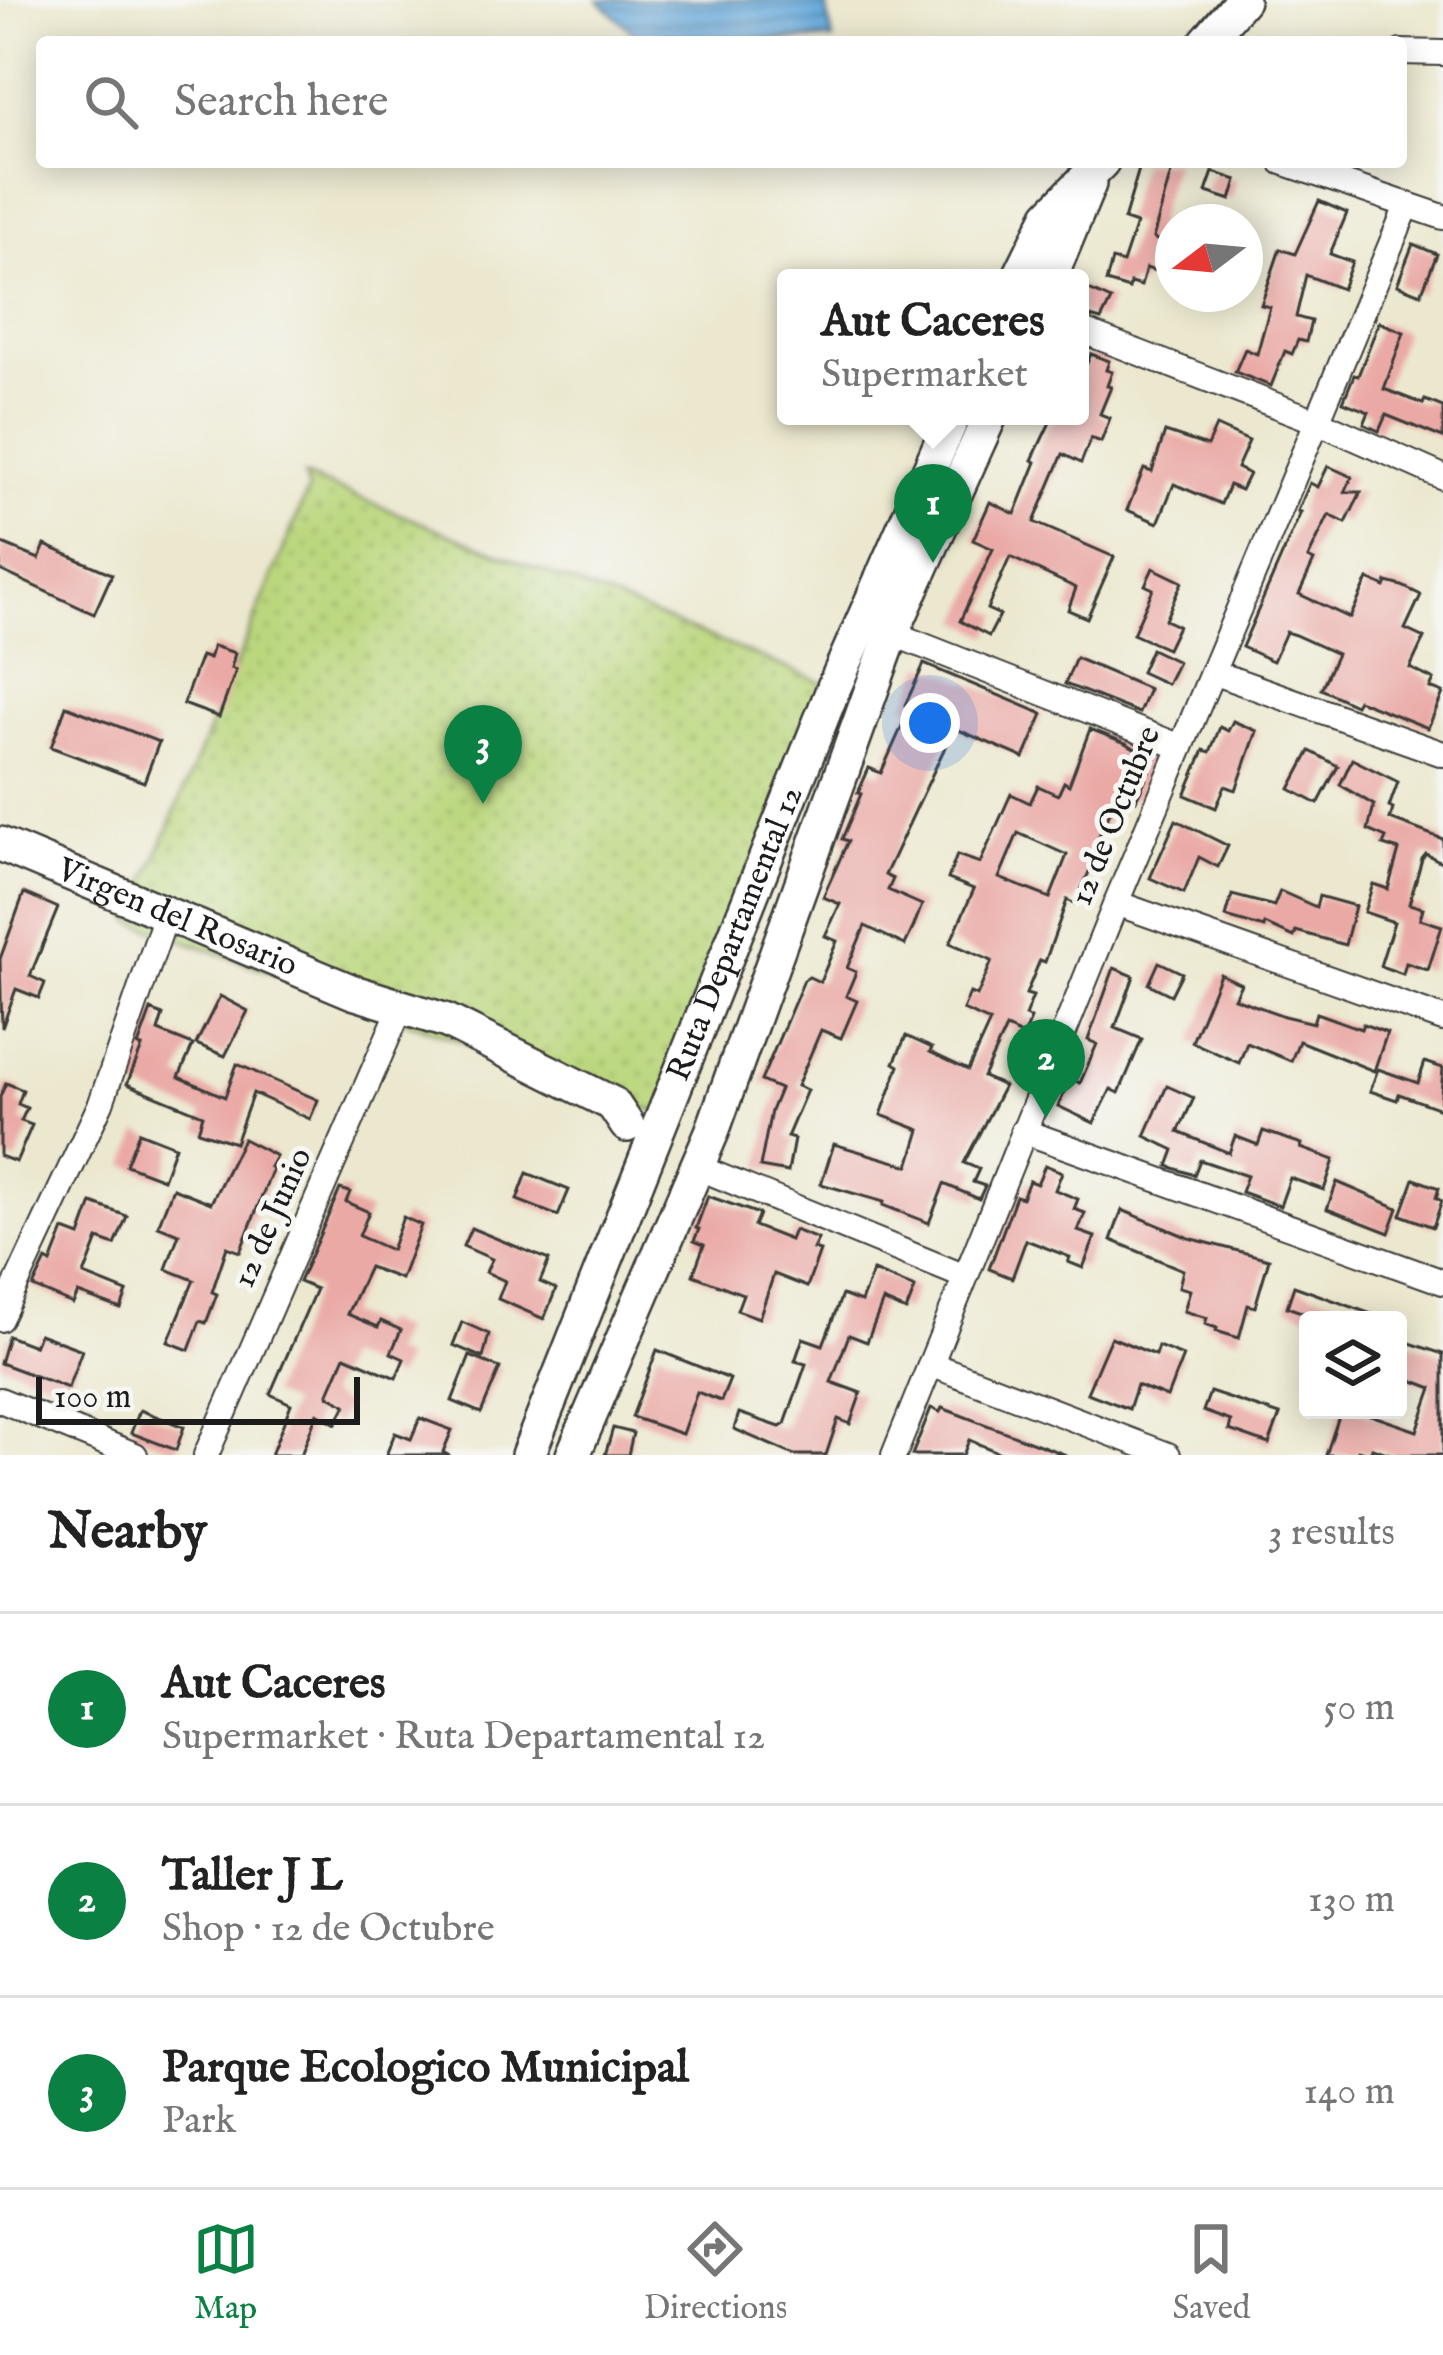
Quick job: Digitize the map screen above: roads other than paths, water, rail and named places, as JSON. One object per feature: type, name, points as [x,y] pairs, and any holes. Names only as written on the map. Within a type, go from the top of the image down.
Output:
[{"type":"main road","points":[[1221,36],[1242,0]]},
{"type":"main road","points":[[1023,269],[1050,215],[1098,168]]},
{"type":"main road","points":[[1054,269],[1099,168]]},
{"type":"main road","name":"Ruta Departamental 12","points":[[573,1455],[697,1167],[877,627],[950,425]]},
{"type":"main road","name":"Ruta Departamental 12","points":[[529,1455],[640,1134],[877,627],[985,425]]},
{"type":"main road","name":"Virgen del Rosario","points":[[0,844],[399,1013],[447,1021],[614,1104],[640,1134],[697,1167]]},
{"type":"street","points":[[1407,52],[1443,53]]},
{"type":"street","points":[[1299,168],[1443,218]]},
{"type":"street","name":"12 de Octubre","points":[[894,1455],[1116,903],[1408,206]]},
{"type":"street","points":[[1089,333],[1319,422],[1443,477]]},
{"type":"street","points":[[877,627],[1181,747]]},
{"type":"street","points":[[1212,672],[1443,754]]},
{"type":"street","points":[[1116,903],[1443,1019]]},
{"type":"street","points":[[0,1319],[101,1103],[166,914]]},
{"type":"street","name":"12 de Junio","points":[[206,1455],[399,1013]]},
{"type":"street","points":[[1023,1131],[1443,1282]]},
{"type":"street","points":[[697,1167],[963,1276]]},
{"type":"street","points":[[933,1364],[1168,1455]]},
{"type":"street","points":[[0,1400],[135,1455]]},
{"type":"water","points":[[598,0],[825,0],[832,36],[642,36]]},
{"type":"place","name":"Aut Caceres","points":[[933,563]]},
{"type":"place","name":"Parque Ecologico Municipal","points":[[483,804]]},
{"type":"place","name":"Taller J L","points":[[1046,1118]]}]
